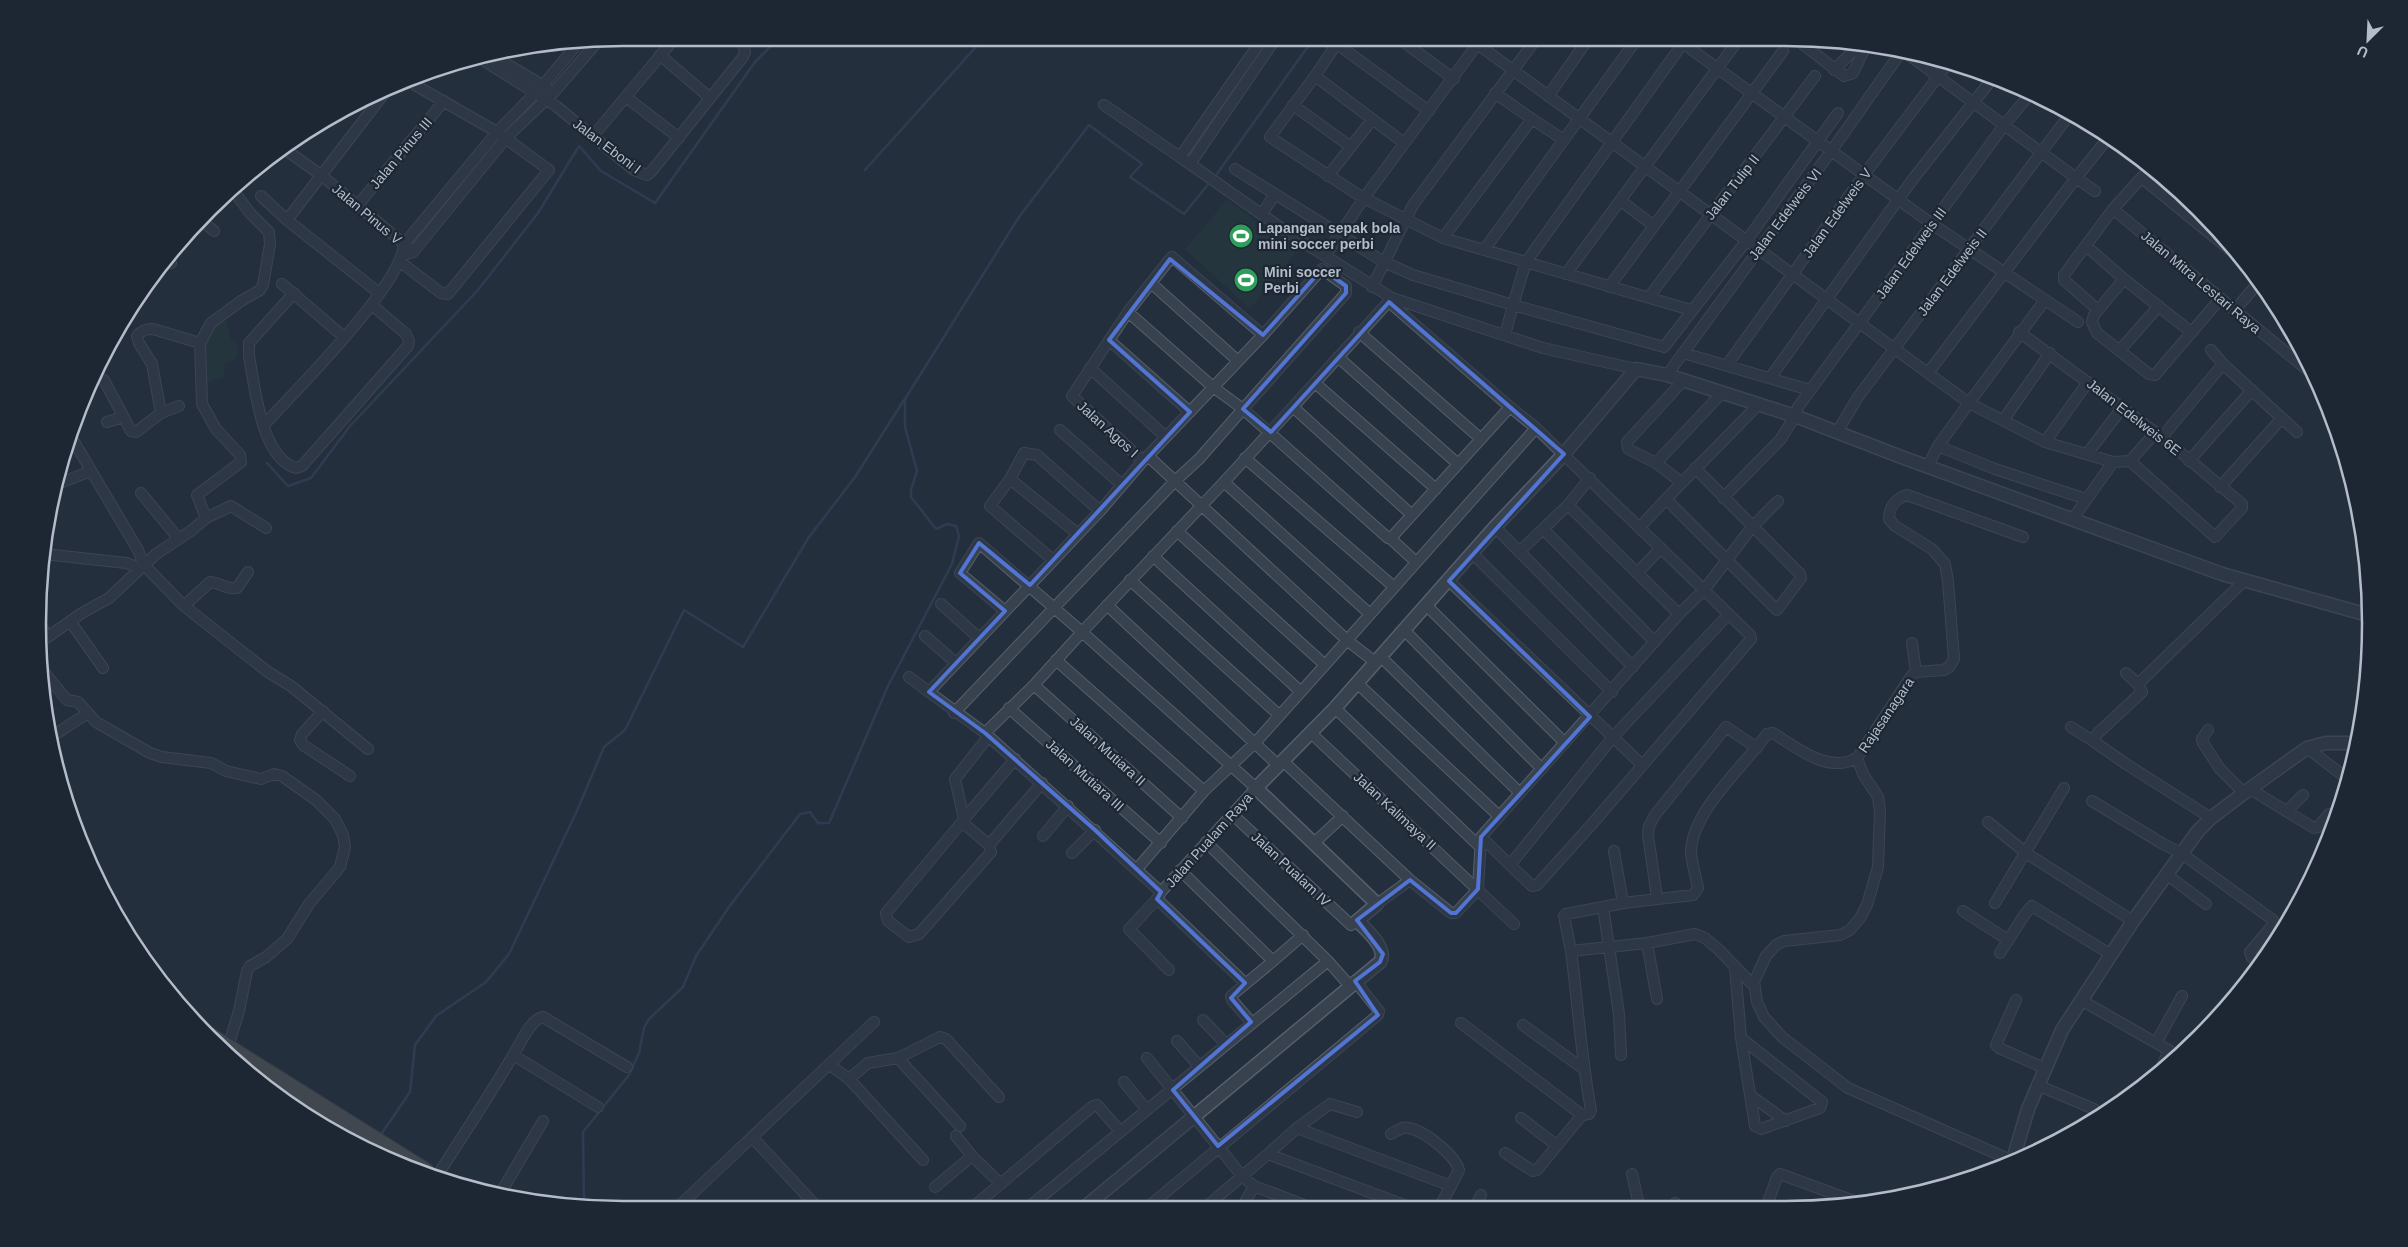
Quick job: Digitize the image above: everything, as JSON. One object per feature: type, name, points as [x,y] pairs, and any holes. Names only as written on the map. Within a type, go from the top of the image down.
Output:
[{"type":"highway","points":[[258,1070],[375,1144]]},
{"type":"street","points":[[593,136],[668,46]]},
{"type":"street","name":"Jalan Eboni I","points":[[549,97],[556,106],[634,170],[647,175],[743,57],[745,52],[744,46]]},
{"type":"street","points":[[1180,157],[1257,46]]},
{"type":"street","points":[[1190,164],[1271,46]]},
{"type":"street","points":[[1336,46],[1293,105],[1266,134],[1364,198],[1443,238],[1691,310]]},
{"type":"street","points":[[1342,46],[1429,110]]},
{"type":"street","points":[[1409,46],[1454,79]]},
{"type":"street","points":[[1325,256],[1404,143],[1454,79],[1473,46]]},
{"type":"street","points":[[1484,46],[1548,96],[1581,118],[1611,142],[1860,322],[1928,374],[1970,403],[2045,442],[2113,462],[2130,461],[2158,435],[2223,364]]},
{"type":"street","points":[[1372,286],[1405,220],[1424,190],[1531,46]]},
{"type":"street","points":[[1548,96],[1583,46]]},
{"type":"street","points":[[1484,250],[1631,46]]},
{"type":"street","points":[[1506,332],[1526,262],[1678,46]]},
{"type":"street","points":[[1689,46],[1718,69],[1786,116],[1932,224],[2078,322]]},
{"type":"street","points":[[1566,274],[1734,46]]},
{"type":"street","points":[[416,85],[502,135],[549,170],[448,294],[441,293],[405,256],[404,244],[502,135],[549,97],[593,47]]},
{"type":"street","points":[[1805,47],[1844,76],[1853,73],[1863,52]]},
{"type":"street","points":[[264,425],[372,305],[405,256],[539,88],[574,48]]},
{"type":"street","points":[[1834,70],[1853,50]]},
{"type":"street","points":[[1609,286],[1783,51]]},
{"type":"street","points":[[660,55],[710,98]]},
{"type":"street","name":"Jalan Edelweis VI","points":[[1668,373],[1753,244],[1826,145],[1897,57]]},
{"type":"street","points":[[492,62],[539,88],[549,97]]},
{"type":"street","points":[[1920,63],[2095,191]]},
{"type":"street","name":"Jalan Edelweis V","points":[[1728,365],[1864,175],[1945,69]]},
{"type":"street","points":[[1315,76],[1404,143]]},
{"type":"street","name":"Jalan Tulip II","points":[[1649,297],[1815,76]]},
{"type":"street","points":[[1770,378],[1899,199],[1988,84]]},
{"type":"street","points":[[1495,93],[1564,140]]},
{"type":"street","points":[[626,97],[679,138]]},
{"type":"street","name":"Jalan Edelweis III","points":[[1723,498],[1780,440],[1808,393],[2005,124],[2026,99]]},
{"type":"street","points":[[287,220],[378,101]]},
{"type":"street","name":"Jalan Pinus III","points":[[357,206],[444,101]]},
{"type":"street","points":[[1104,105],[1390,300],[1590,478],[1751,638],[1537,885],[1532,886],[1510,865],[1480,842],[1335,708]]},
{"type":"street","points":[[1293,105],[1351,147]]},
{"type":"street","points":[[1235,169],[1339,236],[1384,262],[1413,275],[1512,308],[1664,347],[1691,310],[1753,244],[1826,145],[1838,113]]},
{"type":"street","points":[[1443,238],[1532,119]]},
{"type":"street","points":[[1328,176],[1372,120]]},
{"type":"street","name":"Jalan Edelweis II","points":[[1840,426],[1858,397],[2065,120]]},
{"type":"street","points":[[1928,374],[2104,143]]},
{"type":"street","name":"Jalan Pinus V","points":[[290,153],[321,175],[404,244]]},
{"type":"street","points":[[2098,310],[2071,288],[2063,278],[2113,210],[2145,174]]},
{"type":"street","points":[[2142,178],[2172,197]]},
{"type":"street","points":[[1262,214],[1275,194]]},
{"type":"street","points":[[206,518],[197,495],[238,467],[241,458],[216,429],[202,404],[200,343],[211,323],[260,290],[267,270],[269,232],[250,213],[237,195]]},
{"type":"street","points":[[261,196],[287,220],[379,293]]},
{"type":"street","points":[[1621,201],[1654,226]]},
{"type":"street","name":"Jalan Mitra Lestari Raya","points":[[2113,210],[2300,364]]},
{"type":"street","points":[[206,225],[214,231]]},
{"type":"street","points":[[2086,246],[2191,332]]},
{"type":"street","points":[[1166,437],[1090,368],[1128,312],[1172,257],[1263,335]]},
{"type":"street","points":[[929,692],[1100,511],[1322,269],[1347,288],[1346,293],[1199,458],[954,713]]},
{"type":"street","points":[[2124,279],[2098,310],[2092,322],[2093,328],[2149,374],[2155,375],[2220,299]]},
{"type":"street","points":[[1151,283],[1237,360]]},
{"type":"street","points":[[282,284],[344,337]]},
{"type":"street","points":[[2234,311],[2254,288]]},
{"type":"street","points":[[294,293],[250,343],[248,356],[264,425],[273,448],[283,461],[296,468],[302,466],[408,346],[409,341],[406,334],[372,305]]},
{"type":"street","points":[[1015,759],[963,820],[886,913],[888,921],[909,937],[916,936],[992,849],[963,820],[956,779],[986,735],[1009,708],[1034,685],[1106,605],[1271,432],[1359,332],[1390,300]]},
{"type":"street","points":[[1390,300],[1506,332],[1542,348],[1636,369],[1668,373],[1682,382],[1721,394],[1796,411],[1840,426],[1904,458],[2072,520],[2244,581],[2362,614]]},
{"type":"street","points":[[1928,466],[1938,446],[2044,300]]},
{"type":"street","points":[[2120,350],[2159,306]]},
{"type":"street","points":[[1128,312],[1213,387],[1271,432],[1416,562]]},
{"type":"street","points":[[161,413],[151,361],[138,343],[137,336],[146,329],[153,329],[200,343]]},
{"type":"street","points":[[1359,332],[1481,439]]},
{"type":"street","name":"Jalan Edelweis 6E","points":[[2019,332],[2050,353],[2158,435],[2220,488],[2242,504],[2242,508],[2215,537],[2130,461]]},
{"type":"street","points":[[1109,340],[1190,412]]},
{"type":"street","points":[[2211,350],[2223,364],[2297,432]]},
{"type":"street","points":[[2004,419],[2050,353]]},
{"type":"street","points":[[1681,355],[1728,365],[1770,378],[1808,393]]},
{"type":"street","points":[[1338,357],[1458,464]]},
{"type":"street","name":"Jalan Agos I","points":[[1090,368],[1072,396],[1175,481],[1348,640],[1378,659],[1520,793]]},
{"type":"street","points":[[1256,788],[1335,708],[1495,527],[1564,454],[1636,369]]},
{"type":"street","points":[[101,379],[104,380],[131,431],[136,432],[161,413],[178,406]]},
{"type":"street","points":[[1681,482],[1656,463],[1628,449],[1627,442],[1682,382]]},
{"type":"street","points":[[2045,442],[2088,382]]},
{"type":"street","points":[[1316,383],[1436,489]]},
{"type":"street","points":[[2188,461],[2252,390]]},
{"type":"street","points":[[1656,463],[1721,394]]},
{"type":"street","points":[[1640,527],[1681,482],[1759,404]]},
{"type":"street","points":[[1293,407],[1412,515]]},
{"type":"street","points":[[1390,538],[1510,407]]},
{"type":"street","points":[[2087,454],[2122,408]]},
{"type":"street","points":[[107,422],[123,416]]},
{"type":"street","points":[[2220,488],[2282,418]]},
{"type":"street","points":[[1137,869],[1204,791],[1255,743],[1536,428]]},
{"type":"street","points":[[1060,430],[1122,485]]},
{"type":"street","points":[[75,444],[138,550],[142,566],[184,606],[268,672],[291,686],[368,749]]},
{"type":"street","points":[[1938,446],[1995,469],[2086,499]]},
{"type":"street","points":[[1053,560],[990,506],[1010,479],[1024,453],[1034,453],[1100,511]]},
{"type":"street","points":[[1245,458],[1394,586]]},
{"type":"street","points":[[2072,520],[2113,462]]},
{"type":"street","points":[[1666,499],[1777,610],[1801,578],[1800,574],[1695,468]]},
{"type":"street","points":[[64,481],[91,471]]},
{"type":"street","points":[[1519,552],[1568,505],[1590,478]]},
{"type":"street","points":[[1010,479],[1078,534]]},
{"type":"street","points":[[1224,482],[1370,614]]},
{"type":"street","points":[[141,493],[178,538]]},
{"type":"street","name":"Rajasanagara","points":[[1755,987],[1757,973],[1766,956],[1776,945],[1784,941],[1840,935],[1855,924],[1867,905],[1878,867],[1880,812],[1878,797],[1862,774],[1858,758],[1916,672],[1944,670],[1949,667],[1954,659],[1945,564],[1932,548],[1895,526],[1889,519],[1892,506],[1899,497],[1908,495],[2023,537]]},
{"type":"street","points":[[1106,605],[1255,743],[1281,762],[1343,816],[1410,880],[1451,913],[1456,913],[1478,890],[1480,842],[1499,816],[1612,692],[1679,614],[1704,590],[1752,527],[1778,501]]},
{"type":"street","points":[[1568,505],[1679,614]]},
{"type":"street","points":[[46,637],[109,598],[142,566],[206,518],[231,506],[266,528]]},
{"type":"street","points":[[1495,527],[1634,667]]},
{"type":"street","points":[[1543,529],[1655,642]]},
{"type":"street","points":[[1176,531],[1325,665]]},
{"type":"street","points":[[1005,611],[960,573],[979,542],[1030,585],[1232,766],[1377,904]]},
{"type":"street","points":[[1637,573],[1660,548]]},
{"type":"street","points":[[1472,553],[1612,692]]},
{"type":"street","points":[[50,555],[142,566]]},
{"type":"street","points":[[1153,556],[1300,691]]},
{"type":"street","points":[[184,606],[210,582],[216,582],[228,588],[237,588],[248,572]]},
{"type":"street","points":[[1130,580],[1278,715]]},
{"type":"street","points":[[1449,581],[1642,765]]},
{"type":"street","points":[[2138,684],[2244,581]]},
{"type":"street","points":[[941,604],[979,638]]},
{"type":"street","points":[[1426,605],[1565,743]]},
{"type":"street","points":[[1510,865],[1613,738],[1728,615]]},
{"type":"street","points":[[70,621],[102,668]]},
{"type":"street","points":[[1404,630],[1542,769]]},
{"type":"street","points":[[926,636],[956,663]]},
{"type":"street","points":[[1912,643],[1916,672]]},
{"type":"street","points":[[1056,660],[1204,791]]},
{"type":"street","points":[[2093,740],[2098,733],[2142,692],[2138,684],[2126,673]]},
{"type":"street","points":[[909,677],[954,713],[986,735],[1095,830],[1137,869],[1245,983]]},
{"type":"street","points":[[49,678],[67,700],[78,702],[88,713],[112,732],[162,757],[211,763],[226,771],[260,779],[274,774],[289,779],[331,815],[343,834],[345,846],[340,867],[310,904],[287,940],[247,971],[239,1011],[228,1044]]},
{"type":"street","points":[[1357,683],[1499,816]]},
{"type":"street","name":"Jalan Mutiara II","points":[[1034,685],[1182,818]]},
{"type":"street","name":"Jalan Mutiara III","points":[[1009,708],[1160,843]]},
{"type":"street","points":[[323,711],[302,734],[300,740],[304,745],[350,776]]},
{"type":"street","points":[[57,733],[88,713]]},
{"type":"street","points":[[1658,898],[1648,835],[1649,826],[1655,815],[1726,727],[1757,748]]},
{"type":"street","points":[[2071,727],[2211,818]]},
{"type":"street","points":[[2208,730],[2202,739],[2220,769],[2247,791],[2314,828],[2318,827],[2329,814]]},
{"type":"street","points":[[1505,1153],[1535,1171],[1582,1115],[1590,1114],[1592,1110],[1585,1070],[1571,951],[1564,916],[1566,914],[1623,903],[1693,895],[1698,888],[1691,851],[1694,831],[1723,788],[1768,734],[1773,733],[1817,760],[1845,762],[1858,758]]},
{"type":"street","name":"Jalan Kalimaya II","points":[[1311,734],[1514,924]]},
{"type":"street","points":[[2015,1152],[2037,1085],[2062,1030],[2110,954],[2181,853],[2211,818],[2308,748],[2326,743],[2349,743]]},
{"type":"street","points":[[2308,748],[2342,774]]},
{"type":"street","points":[[990,845],[1042,783]]},
{"type":"street","name":"Jalan Pualam Raya","points":[[1169,970],[1129,929],[1180,870],[1256,788]]},
{"type":"street","points":[[1995,903],[2064,788]]},
{"type":"street","points":[[2286,811],[2303,795]]},
{"type":"street","points":[[2092,801],[2181,853],[2273,920],[2272,926],[2250,952],[2254,959]]},
{"type":"street","points":[[1043,836],[1068,806]]},
{"type":"street","name":"Jalan Pualam IV","points":[[1232,814],[1354,923]]},
{"type":"street","points":[[1314,843],[1343,816]]},
{"type":"street","points":[[1988,822],[2026,854],[2133,921]]},
{"type":"street","points":[[1072,853],[1095,830]]},
{"type":"street","points":[[1155,1201],[1218,1146],[1378,1015],[1379,1011],[1206,842]]},
{"type":"street","points":[[1614,850],[1623,903]]},
{"type":"street","points":[[1180,870],[1273,962]]},
{"type":"street","points":[[2166,874],[2206,904]]},
{"type":"street","points":[[1092,1201],[1382,958],[1379,946],[1354,923],[1410,880]]},
{"type":"street","points":[[2000,953],[2032,906],[2110,954]]},
{"type":"street","points":[[1603,908],[1610,948],[1622,1055]]},
{"type":"street","points":[[1963,911],[2008,940]]},
{"type":"street","points":[[1571,951],[1647,943],[1695,934],[1705,938],[1755,987],[1757,1002],[1764,1017],[1782,1037],[1848,1088],[2003,1158]]},
{"type":"street","points":[[1251,1022],[1231,998],[1245,983],[1303,936]]},
{"type":"street","points":[[1647,943],[1657,999]]},
{"type":"street","points":[[1036,1201],[1172,1090],[1225,1043],[1328,960]]},
{"type":"street","points":[[1735,968],[1741,1038],[1757,1127],[1761,1129],[1820,1108],[1822,1102],[1741,1038]]},
{"type":"street","points":[[2156,1043],[2182,996]]},
{"type":"street","points":[[2016,1000],[1996,1045],[2044,1068]]},
{"type":"street","points":[[2080,1000],[2171,1051]]},
{"type":"street","points":[[440,1171],[538,1018],[543,1017],[626,1067]]},
{"type":"street","points":[[1203,1020],[1225,1043]]},
{"type":"street","points":[[684,1201],[830,1066],[874,1022]]},
{"type":"street","points":[[1461,1023],[1582,1115]]},
{"type":"street","points":[[1523,1025],[1585,1070]]},
{"type":"street","points":[[849,1079],[870,1062],[898,1058],[938,1037],[942,1038],[999,1097]]},
{"type":"street","points":[[1177,1041],[1199,1066]]},
{"type":"street","points":[[514,1055],[598,1107]]},
{"type":"street","points":[[898,1058],[958,1131],[972,1156],[1001,1184]]},
{"type":"street","points":[[1147,1058],[1242,1176],[1254,1186],[1294,1201]]},
{"type":"street","points":[[830,1066],[849,1079],[923,1160]]},
{"type":"street","points":[[1124,1082],[1146,1110]]},
{"type":"street","points":[[2037,1085],[2094,1110]]},
{"type":"street","points":[[1750,1096],[1786,1121]]},
{"type":"street","points":[[1213,1201],[1297,1128],[1330,1104],[1357,1112]]},
{"type":"street","points":[[980,1201],[1093,1106],[1097,1106],[1120,1131]]},
{"type":"street","points":[[1521,1118],[1556,1144]]},
{"type":"street","points":[[503,1188],[543,1121]]},
{"type":"street","points":[[1391,1134],[1408,1127],[1429,1138],[1448,1153],[1457,1164],[1459,1170],[1442,1201]]},
{"type":"street","points":[[1297,1128],[1450,1186]]},
{"type":"street","points":[[752,1137],[811,1201]]},
{"type":"street","points":[[1268,1154],[1394,1201]]},
{"type":"street","points":[[935,1187],[972,1156]]},
{"type":"street","points":[[1632,1174],[1638,1201]]},
{"type":"street","points":[[1769,1201],[1780,1174],[1845,1198]]},
{"type":"street","points":[[1246,1201],[1254,1186]]},
{"type":"street","points":[[1478,1201],[1481,1195]]},
{"type":"highlighted area","points":[[1170,259],[1263,335],[1322,269],[1346,286],[1346,293],[1243,409],[1271,432],[1389,302],[1536,428],[1564,454],[1449,581],[1590,717],[1481,837],[1478,889],[1456,913],[1451,913],[1410,880],[1357,920],[1383,954],[1380,962],[1355,981],[1378,1015],[1218,1146],[1173,1090],[1251,1022],[1231,998],[1245,983],[1157,899],[1161,892],[1095,830],[985,733],[929,692],[1005,611],[960,573],[979,543],[1030,585],[1190,412],[1109,340]]},
{"type":"green space","name":"Mini soccer Perbi","points":[[1227,200],[1297,251],[1250,309],[1185,249]]},
{"type":"green space","points":[[225,319],[231,339],[237,345],[238,352],[235,360],[225,363],[224,377],[201,384],[203,356],[208,338],[217,324]]},
{"type":"waterway","points":[[267,463],[288,486],[311,478],[350,426],[478,290],[538,213],[579,146],[601,171],[655,203],[755,62],[771,46]]},
{"type":"waterway","points":[[865,170],[977,46]]},
{"type":"waterway","points":[[1214,178],[1308,46]]},
{"type":"waterway","points":[[584,1200],[583,1132],[629,1075],[639,1053],[644,1028],[649,1019],[683,987],[696,956],[729,907],[800,814],[810,812],[818,823],[829,823],[888,686],[952,564],[959,536],[956,526],[947,524],[936,529],[911,497],[911,490],[917,471],[905,427],[905,399],[1019,217],[1089,125],[1142,164],[1130,177],[1184,214],[1210,182]]},
{"type":"waterway","points":[[382,1133],[410,1092],[415,1045],[436,1016],[486,982],[509,954],[576,813],[604,747],[625,730],[684,610],[743,647],[809,537],[855,477],[904,400]]},
{"type":"place","name":"Lapangan sepak bola mini soccer perbi","points":[[1241,236]]},
{"type":"place","name":"Mini soccer Perbi","points":[[1246,280]]}]
